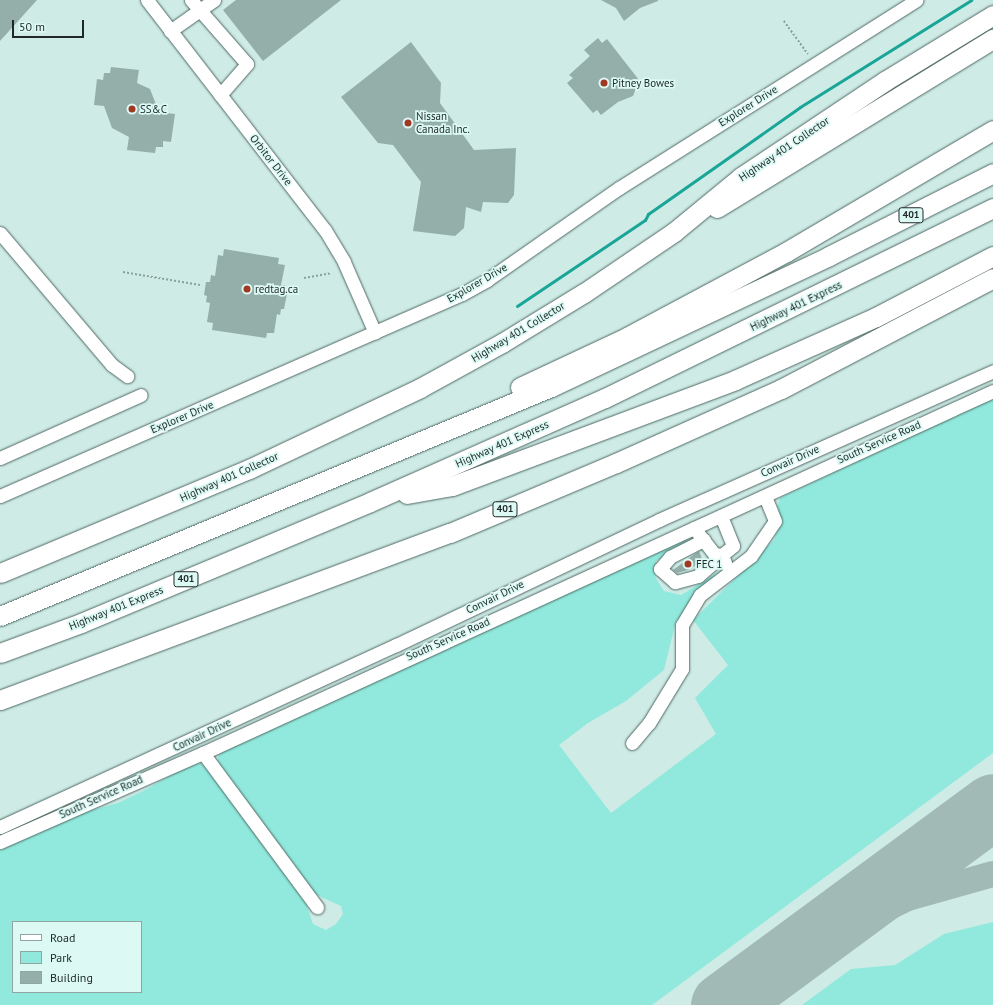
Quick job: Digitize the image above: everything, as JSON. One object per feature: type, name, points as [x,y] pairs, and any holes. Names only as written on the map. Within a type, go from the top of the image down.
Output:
[{"type":"highway","name":"Highway 401 Collector","points":[[0,573],[249,469],[420,388],[584,293],[674,232],[741,177],[885,81],[993,15]]},
{"type":"highway","points":[[674,232],[752,189],[993,39]]},
{"type":"highway","points":[[484,412],[523,385],[627,337],[786,252],[993,130]]},
{"type":"highway","name":"401","points":[[0,616],[484,412],[551,387],[616,358],[993,173]]},
{"type":"highway","name":"Highway 401 Express","points":[[0,653],[81,623],[370,502],[633,385],[993,208]]},
{"type":"highway","points":[[370,502],[452,486],[735,380],[876,317],[993,256]]},
{"type":"highway","name":"401","points":[[0,700],[450,533],[781,389],[993,278]]},
{"type":"street","name":"Orbitor Drive","points":[[147,0],[325,230],[344,262],[375,333]]},
{"type":"street","points":[[191,0],[247,64],[220,95]]},
{"type":"street","points":[[170,31],[214,0]]},
{"type":"street","name":"Explorer Drive","points":[[0,496],[375,333],[487,280],[619,188],[916,0]]},
{"type":"street","points":[[0,233],[112,365],[127,376]]},
{"type":"street","name":"Convair Drive","points":[[0,827],[396,645],[638,530],[993,371]]},
{"type":"street","name":"South Service Road","points":[[0,842],[203,753],[993,391]]},
{"type":"street","points":[[0,458],[141,395]]},
{"type":"street","points":[[632,743],[649,723],[682,669],[682,625],[700,595],[751,556],[775,521],[765,496]]},
{"type":"street","points":[[704,540],[670,557],[660,569],[675,582],[698,576],[733,546],[721,516]]},
{"type":"street","points":[[694,528],[714,554],[722,555]]},
{"type":"street","points":[[722,555],[728,574]]},
{"type":"street","points":[[203,753],[317,907]]},
{"type":"path","points":[[784,20],[815,64]]},
{"type":"path","points":[[123,272],[200,285]]},
{"type":"path","points":[[304,278],[331,273]]},
{"type":"green space","points":[[993,397],[993,753],[652,1005],[0,1005],[0,850],[85,812],[118,803],[143,791],[192,763],[204,764],[304,898],[313,924],[326,930],[336,924],[343,914],[341,906],[317,895],[307,885],[217,763],[219,753],[457,640],[684,540],[691,542],[656,561],[655,577],[664,591],[681,595],[722,570],[721,575],[676,621],[664,670],[626,701],[588,723],[559,745],[611,813],[716,734],[695,698],[728,665],[693,620],[774,540],[780,523],[777,508],[780,498]]},
{"type":"green space","points":[[993,922],[993,1005],[802,1005],[851,969],[895,965],[944,934]]},
{"type":"building","points":[[0,0],[37,0],[0,41]]},
{"type":"building","points":[[236,0],[341,0],[263,61],[223,10]]},
{"type":"building","points":[[601,0],[658,1],[640,8],[624,21],[616,8]]},
{"type":"building","points":[[598,38],[602,43],[607,39],[639,80],[633,96],[618,102],[601,115],[597,110],[593,113],[567,83],[573,78],[569,75],[590,56],[584,50]]},
{"type":"building","name":"Nissan Canada Inc.","points":[[411,42],[441,83],[440,103],[474,150],[516,148],[514,195],[508,203],[483,202],[481,212],[466,207],[464,228],[455,236],[413,231],[421,182],[393,145],[378,143],[341,97]]},
{"type":"building","name":"SS&C","points":[[111,67],[139,70],[137,83],[150,89],[159,112],[175,114],[171,142],[163,141],[163,147],[156,147],[155,153],[127,150],[129,137],[112,128],[104,106],[94,105],[97,79],[103,80],[104,73],[110,73]]},
{"type":"building","points":[[224,249],[279,258],[278,264],[285,265],[281,285],[285,285],[284,294],[287,294],[284,309],[281,309],[280,315],[277,314],[274,333],[267,333],[266,338],[212,330],[213,323],[207,322],[210,303],[206,302],[207,296],[204,295],[206,282],[210,282],[211,275],[215,276],[218,255],[223,256]]},
{"type":"building","name":"FEC 1","points":[[699,551],[703,561],[688,570],[677,573],[673,570]]},
{"type":"waterway","points":[[517,306],[645,220],[648,214],[800,107],[971,0]]},
{"type":"taxiway","points":[[766,974],[856,923],[908,898],[993,874]]},
{"type":"runway","points":[[723,1005],[993,806]]},
{"type":"place","name":"Pitney Bowes","points":[[604,83]]},
{"type":"place","name":"SS&C","points":[[132,109]]},
{"type":"place","name":"Nissan Canada Inc.","points":[[408,123]]},
{"type":"place","name":"redtag.ca","points":[[247,289]]},
{"type":"place","name":"FEC 1","points":[[688,564]]}]
